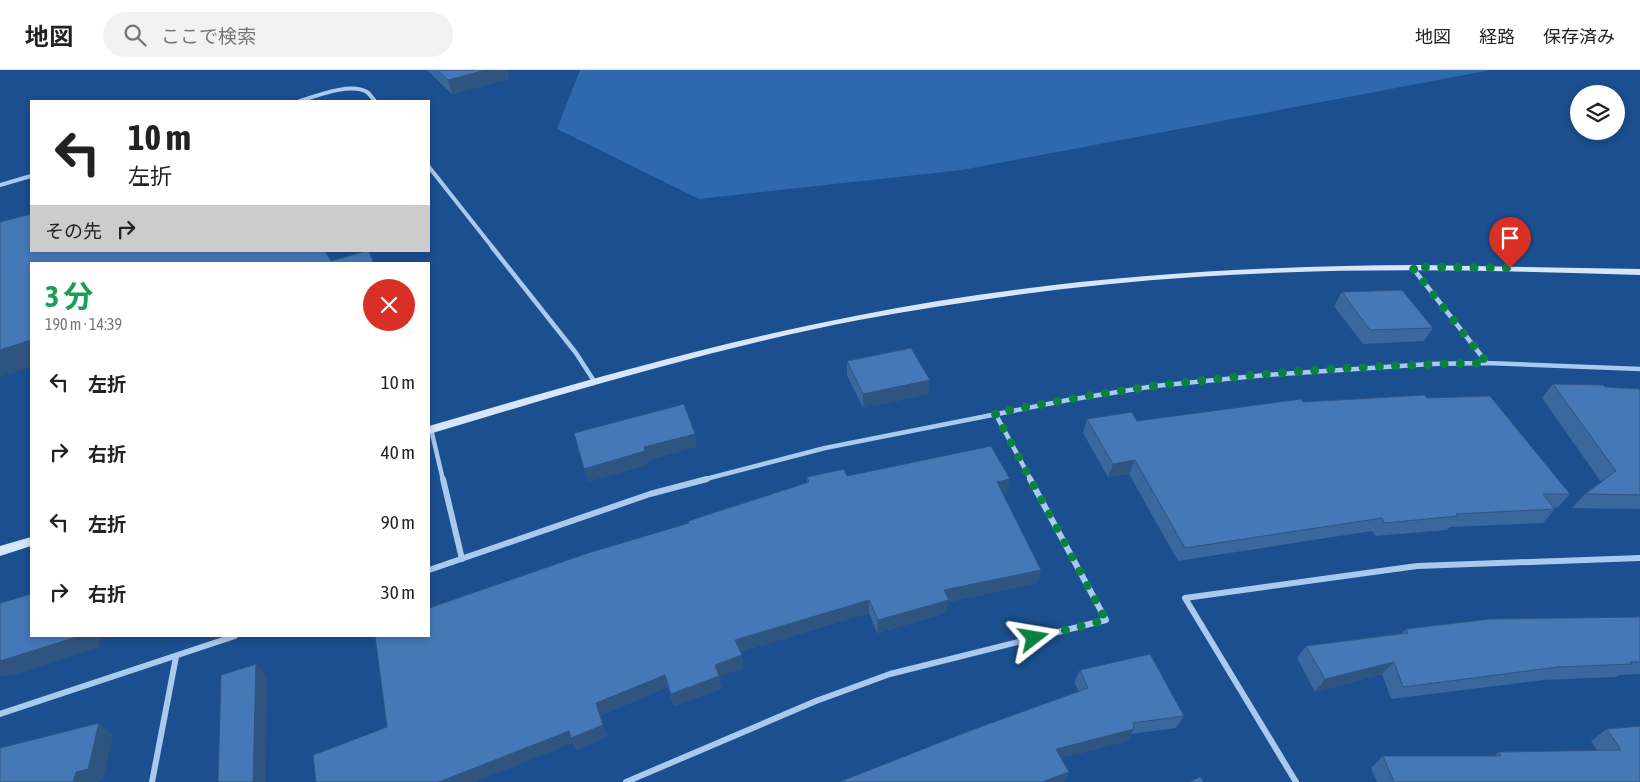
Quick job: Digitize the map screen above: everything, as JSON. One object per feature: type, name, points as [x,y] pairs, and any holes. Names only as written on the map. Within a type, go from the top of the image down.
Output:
[{"type":"street","points":[[304,100],[344,89],[351,89],[367,92],[374,100]]},
{"type":"street","points":[[430,168],[576,353],[594,381]]},
{"type":"street","points":[[0,185],[30,176]]},
{"type":"street","points":[[1412,267],[1487,363]]},
{"type":"street","points":[[462,559],[430,429],[594,381],[825,324],[918,307],[1003,295],[1193,274],[1412,267],[1640,272]]},
{"type":"street","points":[[430,570],[650,494],[825,448],[995,413],[1155,386],[1430,364],[1487,363],[1640,369]]},
{"type":"street","points":[[626,782],[816,701],[890,674],[1106,620],[995,413]]},
{"type":"street","points":[[0,551],[30,542]]},
{"type":"street","points":[[1296,782],[1185,598],[1418,566],[1640,558]]},
{"type":"street","points":[[0,714],[232,637]]},
{"type":"street","points":[[152,782],[176,656]]},
{"type":"shaded area","points":[[580,70],[1491,70],[962,170],[699,199],[557,129]]},
{"type":"building","points":[[437,70],[486,70],[448,80]]},
{"type":"building","points":[[30,214],[30,252],[326,252],[331,261],[362,252],[369,252],[373,262],[30,262],[30,340],[0,350],[0,222]]},
{"type":"building","points":[[1402,290],[1433,328],[1370,330],[1342,292]]},
{"type":"building","points":[[911,348],[930,380],[863,394],[847,361]]},
{"type":"building","points":[[1553,384],[1603,385],[1605,387],[1640,389],[1640,495],[1585,494],[1616,471]]},
{"type":"building","points":[[1425,395],[1427,398],[1490,396],[1570,494],[1543,494],[1555,509],[1456,514],[1458,516],[1385,523],[1382,518],[1185,548],[1135,460],[1113,464],[1087,419],[1132,412],[1137,421],[1301,399],[1303,402]]},
{"type":"building","points":[[684,404],[695,434],[644,447],[645,451],[584,469],[574,433]]},
{"type":"building","points":[[991,446],[1010,479],[997,482],[1041,570],[944,590],[949,600],[878,620],[869,600],[735,640],[742,655],[715,665],[719,676],[671,694],[665,675],[596,703],[603,725],[571,738],[569,731],[439,782],[316,782],[313,755],[387,727],[375,637],[430,637],[430,608],[588,553],[689,523],[688,521],[809,482],[807,477],[844,469],[847,476]]},
{"type":"building","points":[[30,594],[30,637],[77,637],[0,661],[0,603]]},
{"type":"building","points":[[1640,617],[1640,662],[1630,662],[1632,664],[1558,667],[1403,687],[1394,662],[1325,679],[1306,646],[1408,633],[1406,629],[1490,619]]},
{"type":"building","points":[[1150,654],[1184,716],[1133,723],[1134,729],[1056,749],[1069,772],[1042,782],[839,782],[969,731],[1088,688],[1080,670]]},
{"type":"building","points":[[256,664],[253,782],[218,782],[221,675]]},
{"type":"building","points":[[99,723],[88,769],[76,772],[73,782],[0,782],[0,748]]},
{"type":"building","points":[[1640,726],[1640,782],[1394,782],[1383,756],[1501,756],[1499,752],[1621,750],[1607,729]]},
{"type":"building","points":[[1200,777],[1204,782],[1189,782]]},
{"type":"route","points":[[1034,638],[1106,620],[995,413],[1155,386],[1266,375],[1430,364],[1487,363],[1412,267],[1510,268]]}]
